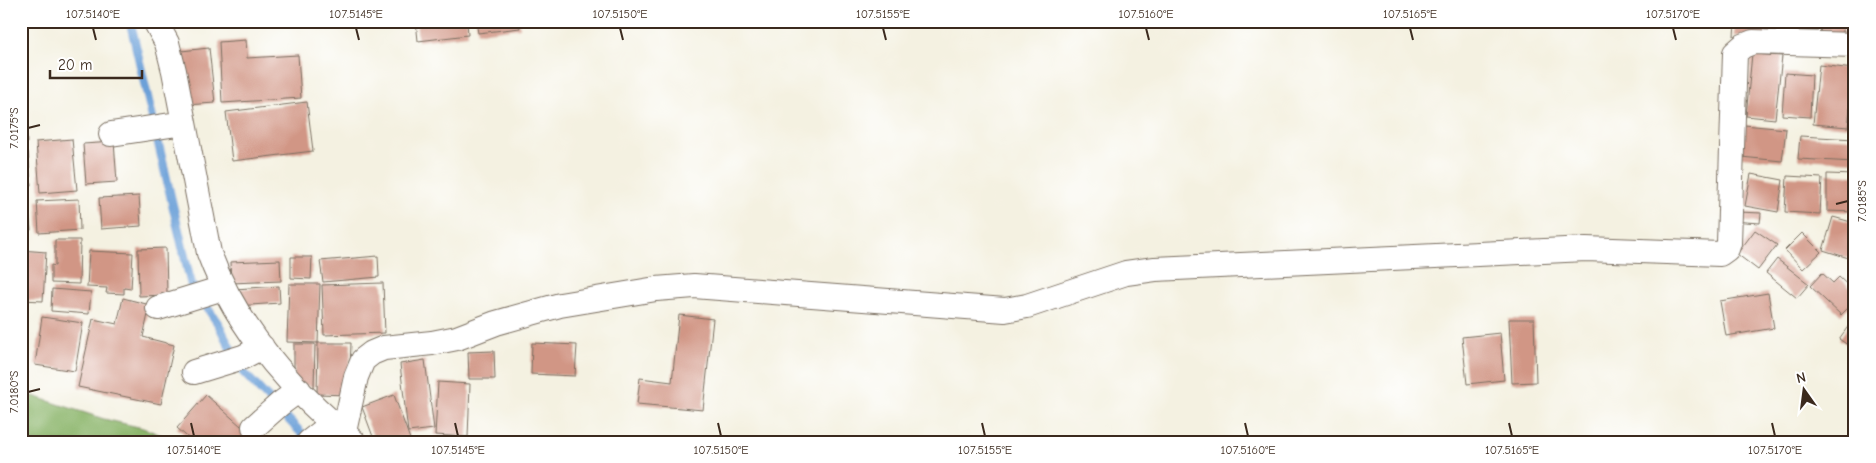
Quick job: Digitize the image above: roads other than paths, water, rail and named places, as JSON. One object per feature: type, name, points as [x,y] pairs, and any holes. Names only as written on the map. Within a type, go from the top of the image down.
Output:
[{"type":"street","points":[[156,21],[167,43],[209,253],[223,288],[253,337],[252,352],[289,397],[331,435],[363,360],[372,353],[384,348],[432,344],[457,338],[496,323],[560,305],[656,289],[694,286],[1006,310],[1027,306],[1126,273],[1155,269],[1586,249],[1720,254],[1727,249],[1729,243],[1734,54],[1743,46],[1753,42],[1855,45]]},
{"type":"street","points":[[120,133],[184,123]]},
{"type":"street","points":[[168,306],[223,288]]},
{"type":"street","points":[[203,370],[252,352]]},
{"type":"street","points":[[257,424],[289,397]]},
{"type":"waterway","points":[[130,21],[191,284],[219,325],[241,370],[310,442]]}]
